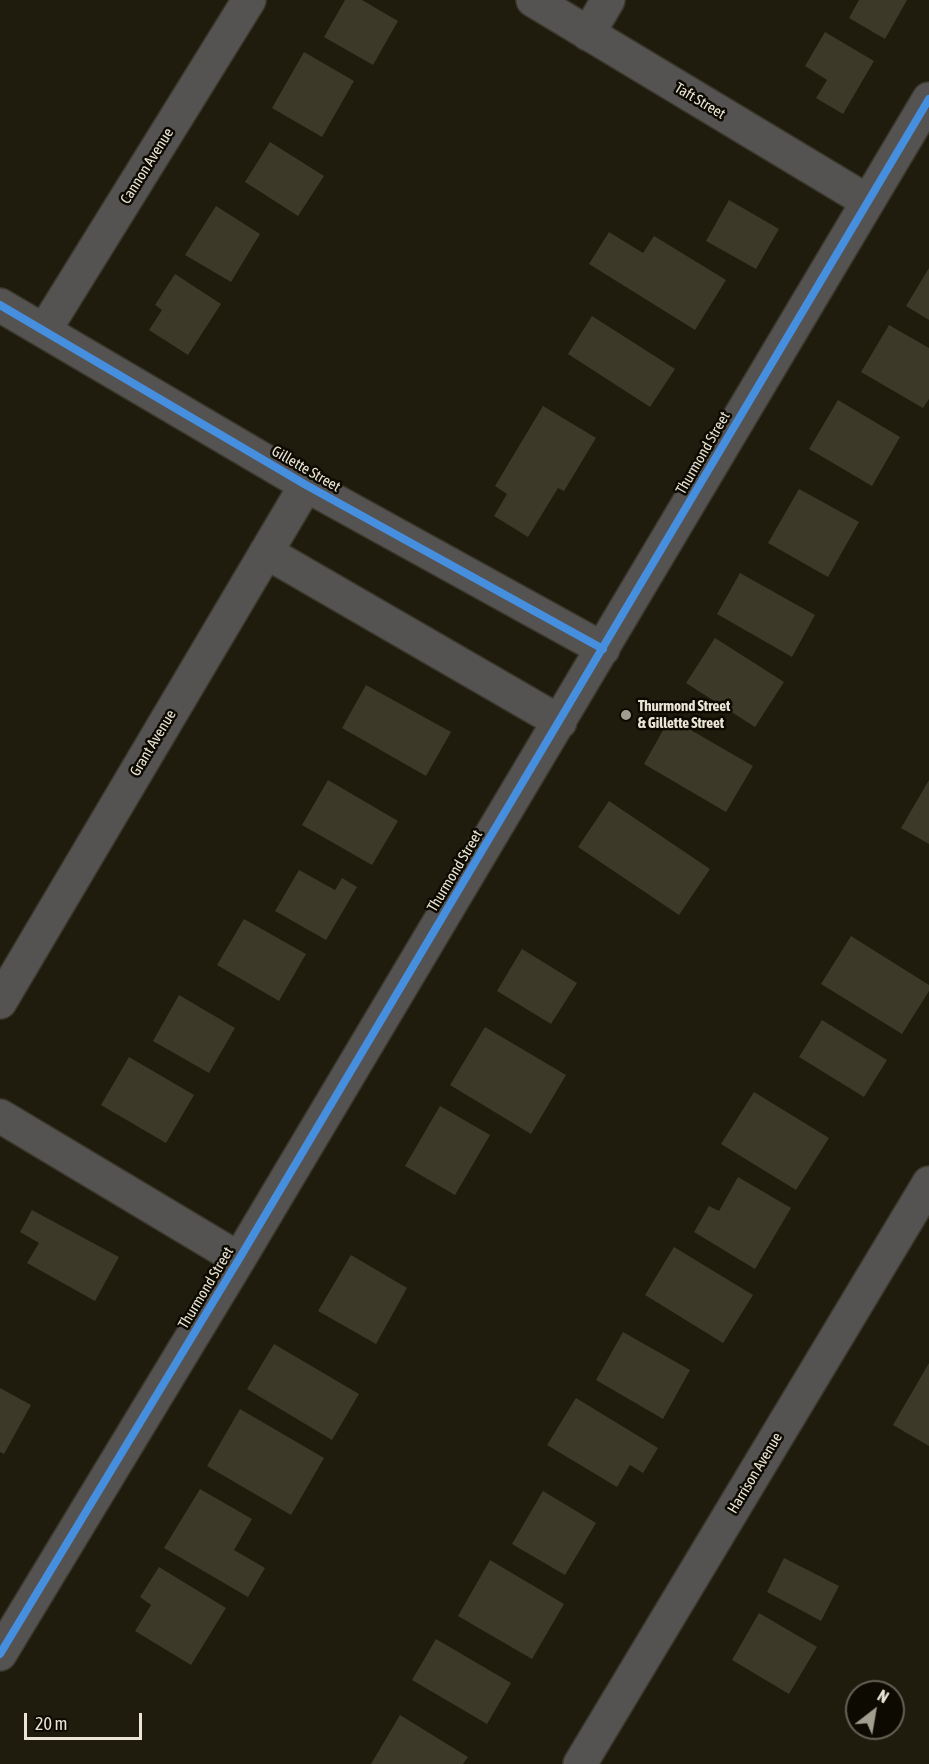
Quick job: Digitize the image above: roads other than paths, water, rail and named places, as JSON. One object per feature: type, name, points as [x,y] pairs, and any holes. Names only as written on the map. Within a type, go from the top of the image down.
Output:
[{"type":"street","name":"Cannon Avenue","points":[[44,332],[249,0]]},
{"type":"street","name":"Taft Street","points":[[533,0],[867,201]]},
{"type":"street","points":[[588,34],[608,0]]},
{"type":"street","name":"Thurmond Street","points":[[0,1654],[560,722],[929,99]]},
{"type":"street","name":"Gillette Street","points":[[0,305],[306,485],[603,649]]},
{"type":"street","name":"Grant Avenue","points":[[0,1002],[306,485]]},
{"type":"street","points":[[266,552],[560,722]]},
{"type":"street","points":[[0,1116],[239,1259]]},
{"type":"street","name":"Harrison Avenue","points":[[580,1764],[929,1182]]},
{"type":"place","name":"Thurmond Street & Gillette Street","points":[[626,715]]}]
